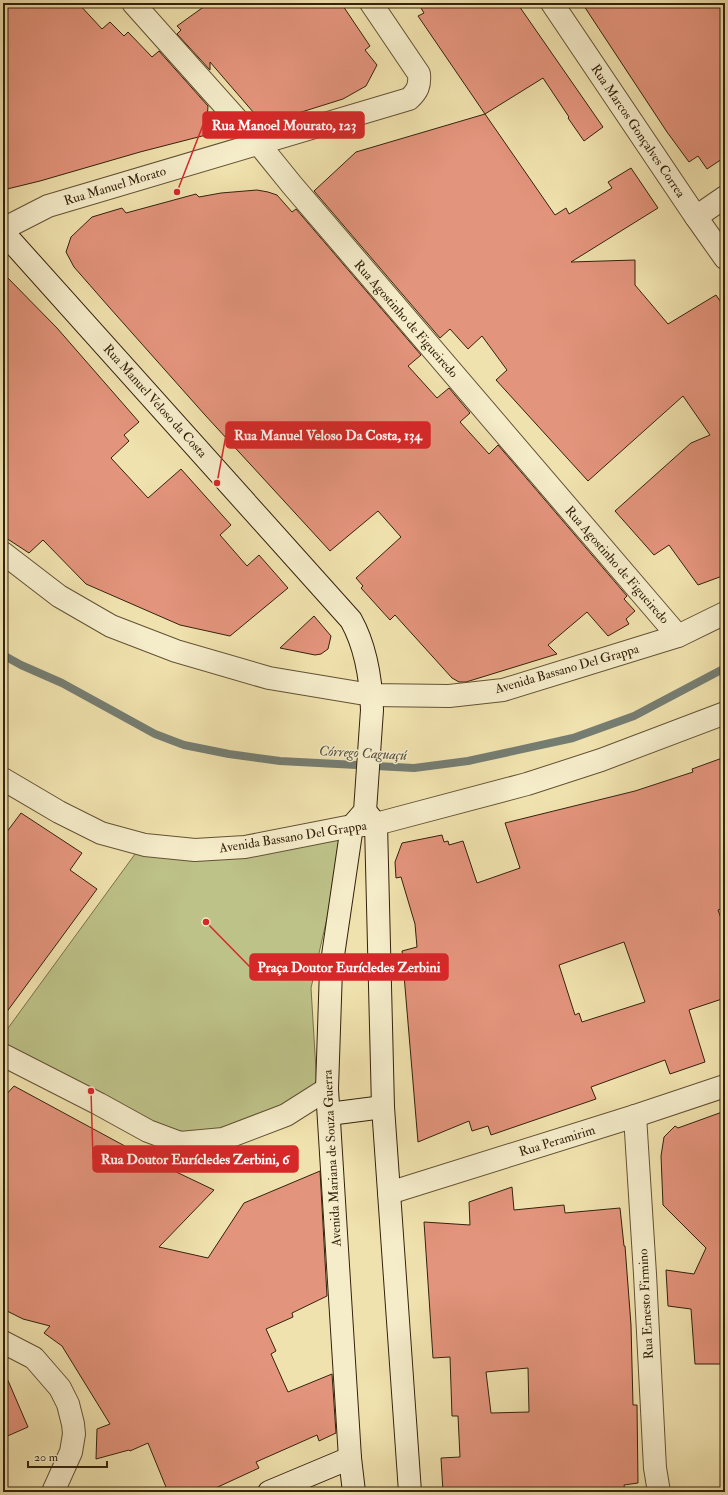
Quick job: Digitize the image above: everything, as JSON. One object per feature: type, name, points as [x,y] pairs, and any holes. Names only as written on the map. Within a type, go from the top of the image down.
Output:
[{"type":"street","name":"Rua Agostinho de Figueiredo","points":[[133,3],[258,143],[292,185],[678,636]]},
{"type":"street","name":"Rua Manuel Morato","points":[[3,230],[48,206],[409,99],[416,92],[420,83],[419,74],[371,3]]},
{"type":"street","name":"Rua Marcos Gonçalves Correa","points":[[552,3],[725,258]]},
{"type":"street","points":[[696,217],[725,197]]},
{"type":"street","name":"Rua Manuel Veloso da Costa","points":[[3,230],[351,620],[358,632],[363,646],[371,703],[364,820]]},
{"type":"street","name":"Avenida Bassano Del Grappa","points":[[3,553],[59,596],[111,626],[176,651],[269,678],[371,703],[503,690],[678,636],[725,613]]},
{"type":"street","name":"Avenida Bassano Del Grappa","points":[[3,779],[59,812],[101,833],[145,845],[195,850],[245,847],[527,784],[601,760],[725,713]]},
{"type":"street","points":[[364,820],[377,1108],[389,1193],[410,1492]]},
{"type":"street","name":"Avenida Mariana de Souza Guerra","points":[[354,1492],[350,1458],[333,1114],[327,1090],[331,968],[364,820]]},
{"type":"street","points":[[3,1055],[148,1131],[180,1143],[223,1139],[286,1115],[327,1090]]},
{"type":"street","name":"Rua Peramirim","points":[[389,1193],[635,1116],[725,1086]]},
{"type":"street","points":[[333,1114],[377,1108]]},
{"type":"street","name":"Rua Ernesto Firmino","points":[[635,1116],[655,1468],[659,1492]]},
{"type":"street","points":[[3,1342],[34,1358],[60,1388],[68,1404],[74,1434],[71,1452],[53,1492]]},
{"type":"street","points":[[269,1492],[350,1458]]},
{"type":"green space","points":[[347,831],[311,988],[317,1087],[276,1112],[196,1138],[142,1123],[3,1044],[3,1035],[138,850]]},
{"type":"building","points":[[3,3],[78,3],[102,29],[110,22],[124,36],[128,32],[152,57],[159,51],[208,106],[206,135],[3,190]]},
{"type":"building","points":[[209,3],[341,3],[370,46],[365,50],[377,65],[366,86],[343,99],[276,120],[260,120],[210,62],[210,70],[177,34],[181,30],[177,26]]},
{"type":"building","points":[[418,3],[517,3],[603,127],[584,141],[543,78],[485,114],[418,16],[424,13]]},
{"type":"building","points":[[582,3],[725,3],[725,157],[707,169],[698,156],[689,162],[667,132]]},
{"type":"building","points":[[485,114],[555,215],[566,208],[569,214],[612,188],[608,182],[631,168],[658,208],[571,262],[635,260],[635,285],[668,324],[716,295],[725,308],[725,575],[698,585],[669,545],[654,555],[615,511],[691,443],[710,435],[683,396],[588,481],[496,380],[507,370],[482,336],[468,349],[450,329],[440,338],[314,191],[356,152]]},
{"type":"building","points":[[257,190],[277,195],[292,212],[296,209],[421,355],[408,366],[437,398],[449,388],[470,413],[460,422],[489,454],[498,445],[627,596],[624,599],[635,611],[626,619],[629,624],[608,636],[587,612],[548,645],[557,654],[466,682],[459,682],[452,678],[395,615],[390,620],[361,588],[363,586],[356,578],[401,537],[378,511],[330,551],[205,415],[109,307],[74,267],[66,252],[71,237],[92,217],[122,208],[126,213],[196,194],[199,197],[221,193]]},
{"type":"building","points":[[3,273],[57,328],[139,422],[124,435],[129,441],[111,458],[148,498],[181,469],[231,525],[220,535],[247,566],[259,555],[288,588],[230,636],[180,625],[86,584],[43,540],[29,553],[3,536]]},
{"type":"building","points":[[314,616],[331,636],[328,649],[321,654],[315,655],[280,648]]},
{"type":"building","points":[[725,757],[725,907],[718,910],[725,929],[725,998],[689,1010],[705,1062],[670,1074],[665,1060],[591,1087],[596,1099],[491,1135],[488,1126],[472,1131],[469,1121],[418,1142],[402,951],[417,947],[415,924],[401,877],[396,878],[395,862],[402,843],[442,835],[444,842],[448,841],[449,845],[463,841],[477,883],[520,868],[505,823],[635,791],[693,772],[692,769]],"holes":[[[624,942],[645,1002],[582,1022],[579,1013],[575,1015],[559,965]]]},
{"type":"building","points":[[21,813],[82,853],[70,870],[97,889],[3,1017],[3,837]]},
{"type":"building","points":[[14,1086],[147,1158],[214,1190],[159,1247],[208,1258],[244,1203],[320,1171],[327,1296],[292,1313],[293,1317],[266,1329],[276,1351],[271,1354],[288,1392],[332,1374],[336,1433],[319,1441],[317,1435],[256,1462],[259,1468],[207,1492],[168,1492],[148,1443],[130,1451],[129,1450],[96,1459],[97,1429],[110,1424],[62,1346],[44,1333],[50,1326],[23,1319],[3,1309],[3,1098]]},
{"type":"building","points":[[725,1111],[725,1364],[695,1364],[691,1309],[668,1306],[666,1270],[694,1274],[706,1248],[663,1205],[661,1156],[664,1137],[675,1126],[678,1128]]},
{"type":"building","points":[[512,1187],[514,1210],[564,1205],[565,1213],[620,1208],[625,1246],[631,1325],[633,1405],[637,1405],[638,1483],[624,1485],[625,1492],[443,1492],[441,1458],[460,1457],[458,1416],[452,1416],[450,1357],[433,1358],[424,1222],[470,1225],[469,1202]],"holes":[[[528,1368],[529,1412],[491,1413],[486,1372]]]},
{"type":"building","points":[[3,1369],[28,1427],[3,1438]]},
{"type":"waterway","name":"Córrego Caguaçú","points":[[3,655],[21,665],[62,683],[155,734],[184,745],[229,754],[280,761],[414,768],[468,761],[573,738],[634,716],[725,668]]},
{"type":"place","name":"Rua Manoel Mourato, 123","points":[[177,192]]},
{"type":"place","name":"Rua Manuel Veloso Da Costa, 134","points":[[217,483]]},
{"type":"place","name":"Praça Doutor Eurícledes Zerbini","points":[[206,922]]},
{"type":"place","name":"Rua Doutor Eurícledes Zerbini, 6","points":[[91,1091]]}]
